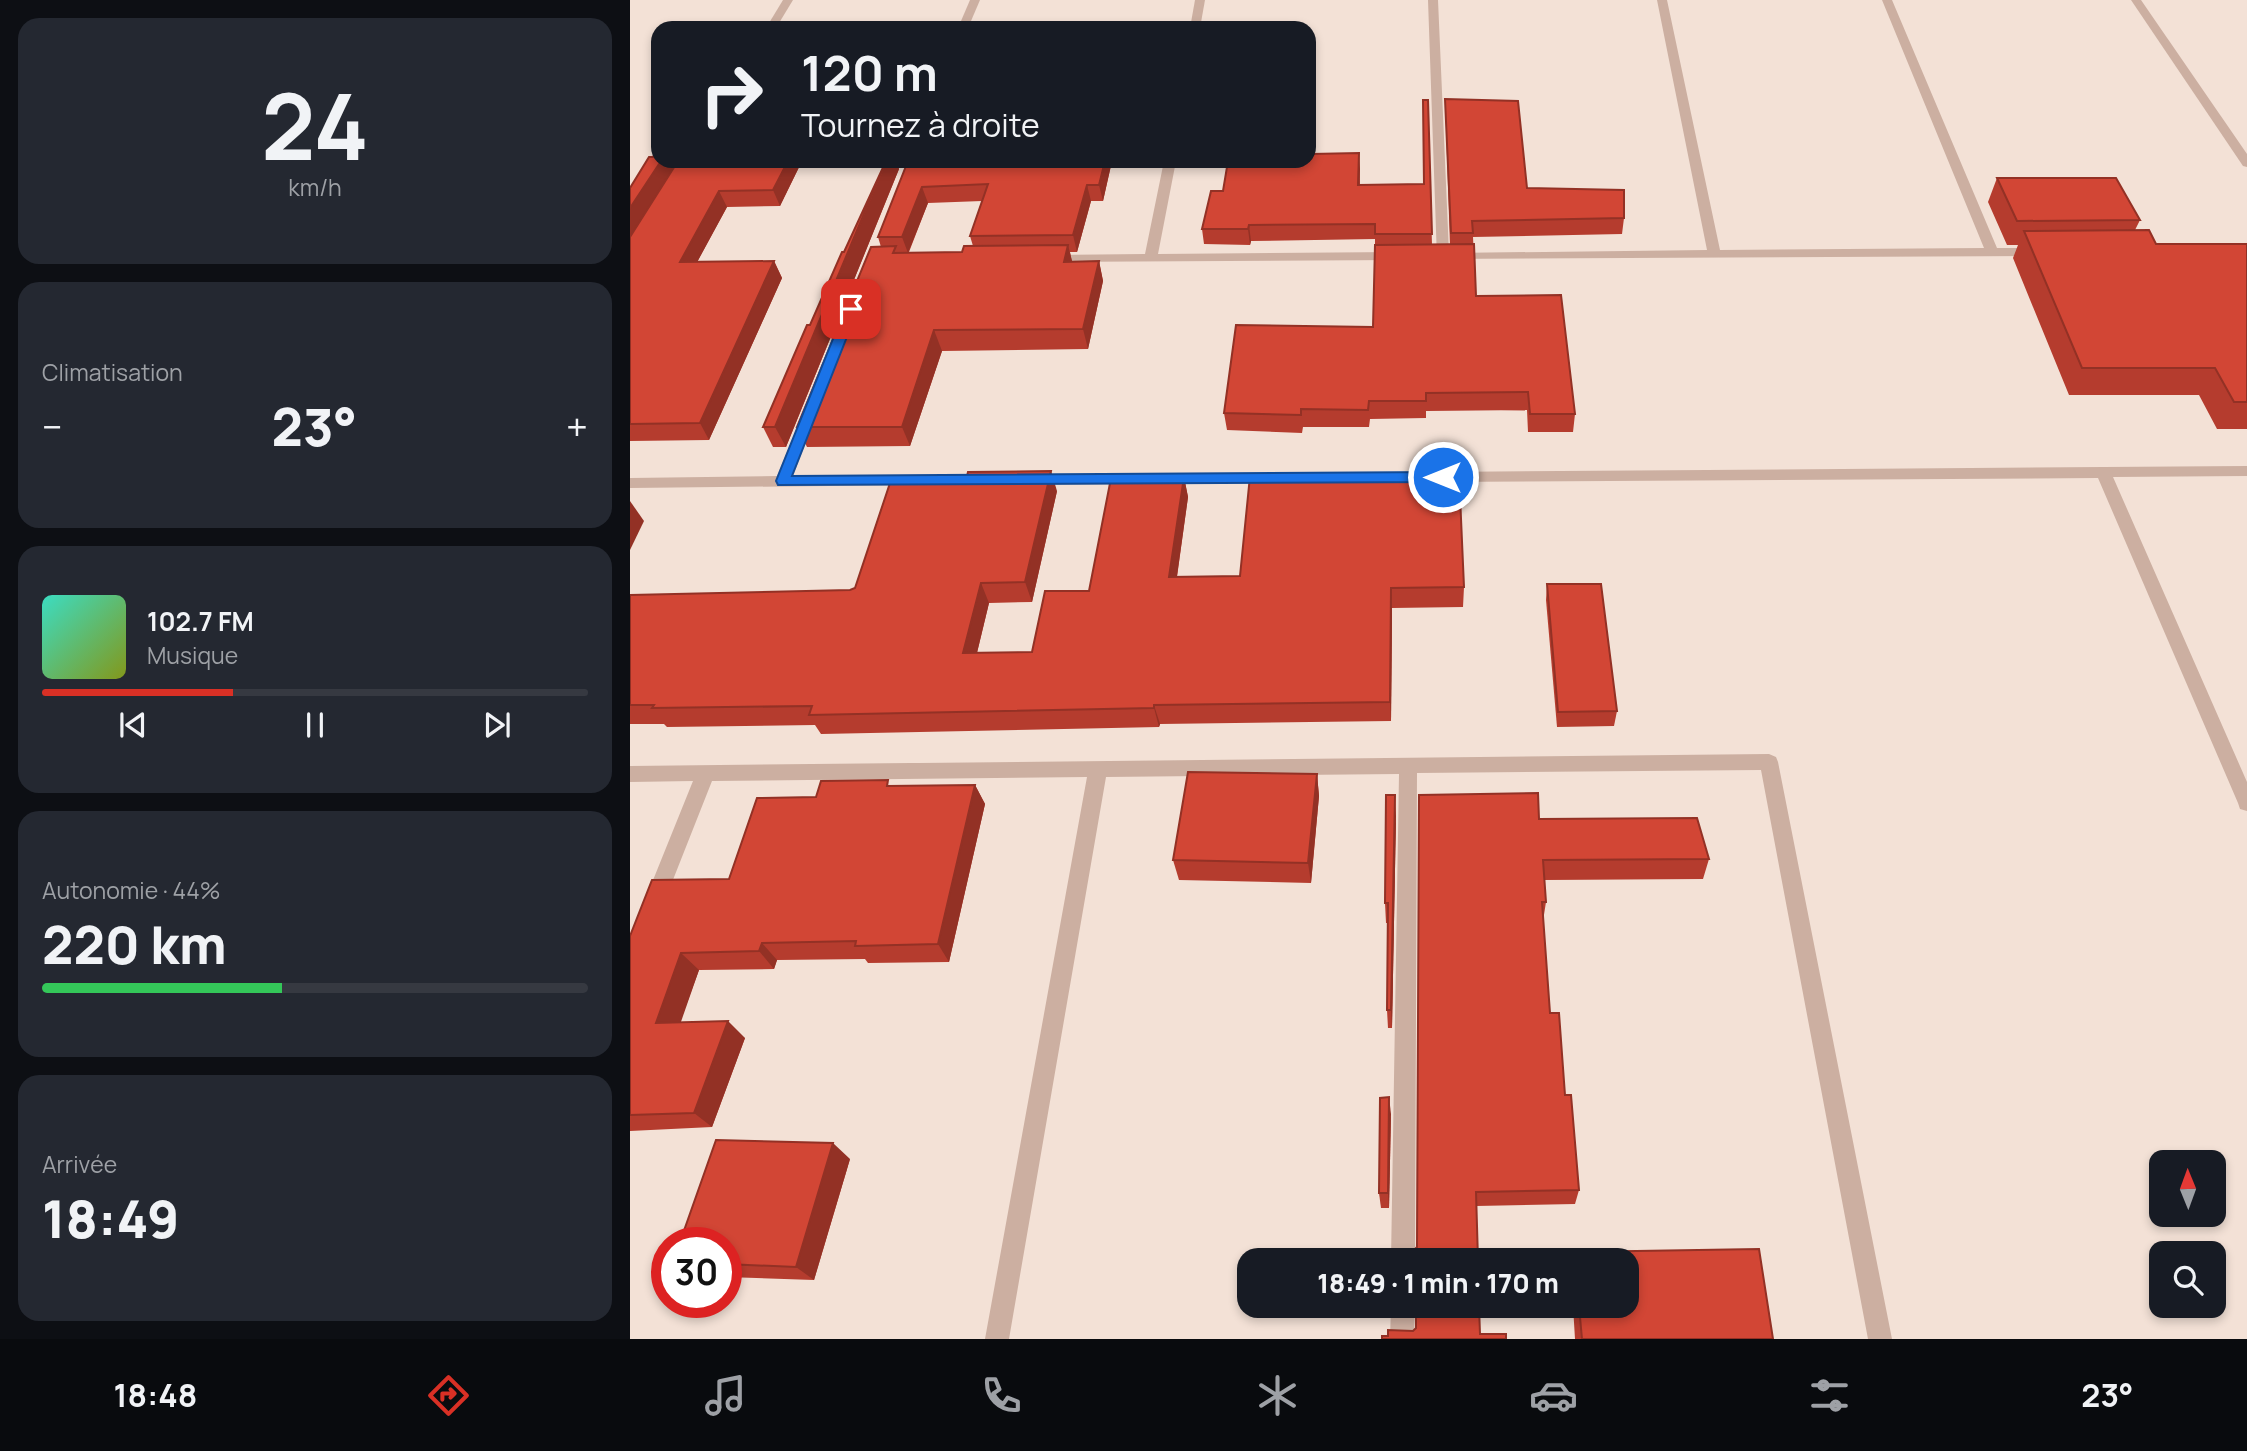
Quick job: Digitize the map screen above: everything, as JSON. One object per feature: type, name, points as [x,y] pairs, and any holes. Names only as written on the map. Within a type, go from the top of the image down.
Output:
[{"type":"street","points":[[775,21],[788,0]]},
{"type":"street","points":[[967,21],[975,0]]},
{"type":"street","points":[[1196,21],[1200,0]]},
{"type":"street","points":[[1428,256],[1433,0]]},
{"type":"street","points":[[1662,0],[1714,254]]},
{"type":"street","points":[[1888,0],[1992,252]]},
{"type":"street","points":[[2136,0],[2247,163]]},
{"type":"street","points":[[1152,258],[1169,168]]},
{"type":"street","points":[[1031,259],[2046,251]]},
{"type":"street","points":[[783,481],[814,403]]},
{"type":"street","points":[[1422,477],[2247,471]]},
{"type":"street","points":[[2103,472],[2247,803]]},
{"type":"street","points":[[1019,480],[1297,478]]},
{"type":"street","points":[[630,483],[936,480]]},
{"type":"street","points":[[630,775],[1769,762],[1880,1339]]},
{"type":"street","points":[[1403,1248],[1408,766]]},
{"type":"street","points":[[996,1339],[1098,770]]},
{"type":"street","points":[[645,924],[705,774]]},
{"type":"street","points":[[1402,1339],[1403,1318]]},
{"type":"building","points":[[1445,99],[1518,101],[1527,188],[1624,190],[1624,218],[1472,221],[1473,233],[1451,233]]},
{"type":"building","points":[[1423,100],[1428,100],[1432,234],[1375,234],[1375,224],[1249,225],[1248,229],[1202,229],[1211,191],[1223,191],[1227,168],[1316,168],[1316,154],[1359,153],[1358,185],[1424,184]]},
{"type":"building","points":[[649,157],[651,168],[656,168],[630,208],[630,188]]},
{"type":"building","points":[[674,168],[784,168],[773,190],[719,191],[680,262],[774,261],[700,423],[630,424],[630,237]]},
{"type":"building","points":[[883,168],[775,427],[763,427],[807,325],[810,325]]},
{"type":"building","points":[[905,168],[1103,168],[1099,185],[1087,185],[1073,235],[970,236],[988,184],[922,187],[902,237],[878,237]]},
{"type":"building","points":[[1997,178],[2116,178],[2140,220],[2017,221]]},
{"type":"building","points":[[2149,230],[2156,244],[2247,244],[2247,402],[2234,402],[2215,368],[2082,368],[2024,231]]},
{"type":"building","points":[[1474,244],[1476,296],[1561,295],[1575,414],[1530,414],[1528,392],[1426,393],[1426,401],[1369,401],[1368,410],[1301,409],[1301,415],[1224,413],[1236,325],[1373,327],[1375,245]]},
{"type":"building","points":[[1068,245],[1064,262],[1099,261],[1083,329],[934,330],[902,427],[797,427],[871,247],[896,246],[893,253],[962,252],[964,246]]},
{"type":"building","points":[[1051,471],[1025,582],[981,583],[963,653],[1032,652],[1045,591],[1089,591],[1111,478],[1184,477],[1169,577],[1240,576],[1250,476],[1402,476],[1459,473],[1464,587],[1391,588],[1390,702],[1154,705],[1154,708],[809,715],[812,706],[652,708],[654,705],[630,705],[630,595],[850,590],[855,588],[892,477],[967,476],[968,472]]},
{"type":"building","points":[[1547,584],[1601,584],[1617,711],[1558,712]]},
{"type":"building","points":[[1188,772],[1317,774],[1308,863],[1173,860]]},
{"type":"building","points":[[888,780],[887,786],[975,785],[938,944],[855,946],[856,941],[762,943],[759,951],[681,953],[656,1023],[728,1021],[694,1113],[630,1115],[630,936],[652,880],[729,879],[757,798],[816,797],[821,781]]},
{"type":"building","points":[[1538,793],[1539,819],[1697,818],[1709,859],[1543,860],[1546,902],[1542,902],[1550,1013],[1559,1013],[1565,1095],[1571,1095],[1579,1190],[1476,1192],[1478,1248],[1416,1248],[1419,795]]},
{"type":"building","points":[[1386,795],[1395,795],[1391,1010],[1387,1010]]},
{"type":"building","points":[[1389,1097],[1388,1193],[1379,1193],[1380,1098]]},
{"type":"building","points":[[716,1140],[833,1143],[796,1267],[742,1265],[742,1227],[685,1227]]},
{"type":"building","points":[[1759,1249],[1773,1339],[1582,1339],[1580,1318],[1639,1318],[1639,1251]]},
{"type":"building","points":[[1416,1318],[1479,1318],[1480,1334],[1506,1334],[1506,1339],[1382,1339],[1382,1336],[1388,1336],[1388,1330],[1413,1331],[1416,1328]]},
{"type":"route","points":[[851,309],[783,481],[1443,477]]}]
